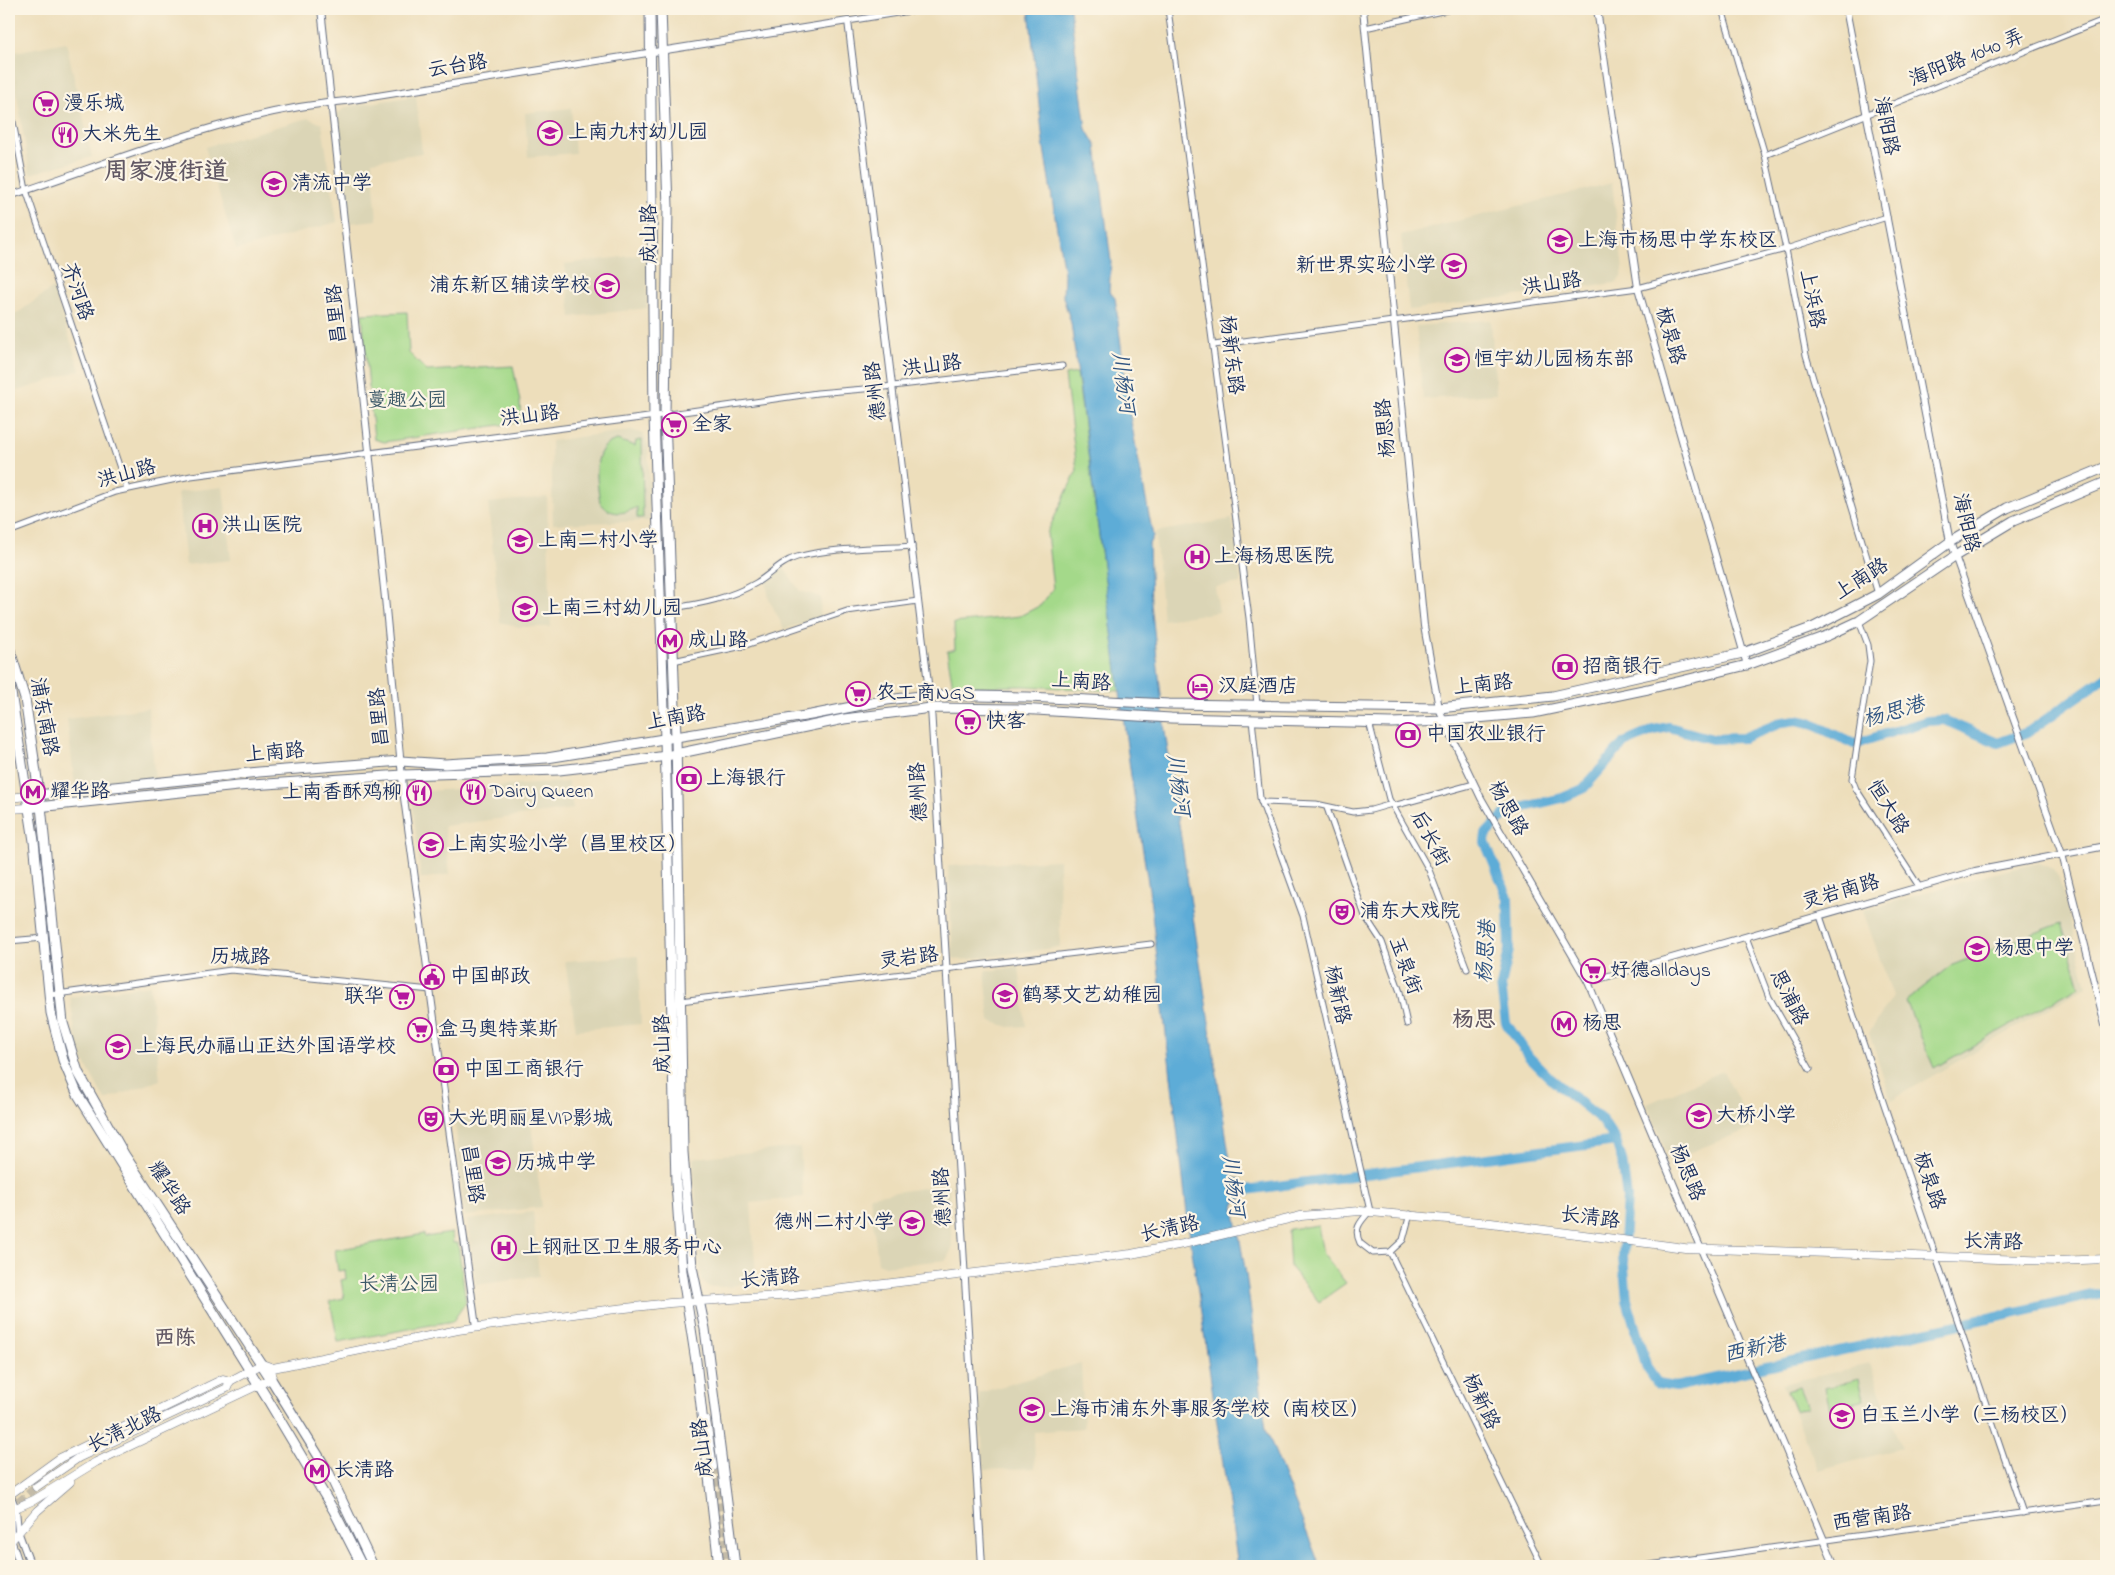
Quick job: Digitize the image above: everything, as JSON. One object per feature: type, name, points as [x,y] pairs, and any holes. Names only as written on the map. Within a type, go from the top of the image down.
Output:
[{"type":"main road","name":"成山路","points":[[650,9],[652,52],[654,416],[666,739],[676,1183],[686,1302],[692,1326],[719,1566]]},
{"type":"main road","name":"成山路","points":[[661,9],[668,207],[666,415],[676,737],[683,1152],[690,1246],[705,1329],[717,1413],[735,1566]]},
{"type":"main road","points":[[2102,9],[2106,28]]},
{"type":"main road","name":"上南路","points":[[9,798],[259,772],[401,761],[445,764],[547,758],[811,715],[887,700],[929,695],[1028,697],[1121,703],[1439,708],[1553,696],[1743,653],[1814,627],[1878,594],[1950,542],[2007,508],[2106,468]]},
{"type":"main road","name":"上南路","points":[[9,809],[238,786],[403,775],[559,770],[666,756],[844,719],[931,708],[1019,709],[1171,718],[1444,722],[1533,714],[1747,665],[1807,644],[1859,621],[1955,556],[2013,521],[2106,482]]},
{"type":"main road","name":"浦东南路","points":[[9,647],[25,699],[38,794]]},
{"type":"main road","name":"浦东南路","points":[[9,680],[26,796]]},
{"type":"main road","name":"耀华路","points":[[38,794],[41,806],[56,1037],[77,1093],[259,1385],[334,1511],[362,1566]]},
{"type":"main road","name":"耀华路","points":[[26,796],[44,938],[54,995],[72,1056],[86,1089],[124,1154],[262,1364],[329,1473],[373,1566]]},
{"type":"main road","name":"长清路","points":[[273,1368],[476,1327],[686,1302],[793,1295],[1131,1254],[1183,1244],[1302,1216],[1370,1211],[1410,1214],[1701,1249],[2057,1261],[2106,1259]]},
{"type":"main road","points":[[250,1371],[262,1364],[273,1368],[271,1379],[259,1385]]},
{"type":"main road","name":"长清北路","points":[[9,1493],[60,1458],[224,1379],[230,1381],[250,1371]]},
{"type":"main road","points":[[36,1487],[78,1458],[228,1388],[230,1381]]},
{"type":"main road","name":"长清北路","points":[[11,1510],[79,1474],[96,1462],[259,1385]]},
{"type":"main road","points":[[700,1396],[716,1466],[717,1413]]},
{"type":"main road","points":[[10,1541],[18,1531],[79,1474]]},
{"type":"street","name":"昌里路","points":[[321,9],[404,798],[476,1327]]},
{"type":"street","name":"云台路","points":[[9,196],[251,117],[315,103],[922,9]]},
{"type":"street","name":"杨新东路","points":[[1168,9],[1249,618],[1257,705]]},
{"type":"street","name":"杨思路","points":[[1363,9],[1424,626],[1439,708],[1474,784],[1588,982],[1835,1566]]},
{"type":"street","points":[[1365,28],[1451,9]]},
{"type":"street","name":"板泉路","points":[[1598,9],[1638,288],[1747,665]]},
{"type":"street","name":"上浜路","points":[[1722,9],[1765,155],[1786,249],[1806,355],[1878,594]]},
{"type":"street","name":"海阳路","points":[[1846,9],[1950,542],[2062,854],[2106,1029]]},
{"type":"street","name":"海阳路 1040 弄","points":[[1765,155],[2105,19]]},
{"type":"street","name":"德州路","points":[[848,21],[931,708],[982,1566]]},
{"type":"street","name":"齐河路","points":[[9,101],[26,190],[127,489]]},
{"type":"street","name":"洪山路","points":[[1214,346],[1394,323],[1638,288],[1786,249],[1888,217]]},
{"type":"street","name":"洪山路","points":[[9,532],[127,489],[186,476],[666,415],[817,393],[1062,366]]},
{"type":"street","points":[[672,608],[702,604],[733,594],[757,582],[780,564],[798,557],[827,552],[912,546]]},
{"type":"street","points":[[673,661],[743,646],[847,611],[918,601]]},
{"type":"street","name":"恒大路","points":[[1859,621],[1868,645],[1870,661],[1852,773],[1853,784],[1920,888]]},
{"type":"street","name":"杨新路","points":[[1252,719],[1256,777],[1261,802],[1303,916],[1370,1211]]},
{"type":"street","name":"后长街","points":[[1369,721],[1393,805],[1429,870],[1467,969]]},
{"type":"street","points":[[1261,802],[1316,804],[1326,808],[1362,812],[1474,784]]},
{"type":"street","name":"玉泉街","points":[[1326,808],[1365,916],[1382,942],[1400,992],[1407,1024]]},
{"type":"street","name":"灵岩南路","points":[[1588,982],[1975,871],[2106,846]]},
{"type":"street","name":"板泉路","points":[[1820,916],[2023,1513]]},
{"type":"street","name":"思浦路","points":[[1746,937],[1769,997],[1810,1069]]},
{"type":"street","points":[[9,941],[44,938]]},
{"type":"street","name":"灵岩路","points":[[671,1002],[1151,944]]},
{"type":"street","name":"历城路","points":[[54,995],[231,970],[431,990]]},
{"type":"street","points":[[1370,1211],[1357,1228],[1360,1243],[1373,1253],[1390,1252],[1403,1240],[1410,1214]]},
{"type":"street","name":"杨新路","points":[[1390,1252],[1542,1566]]},
{"type":"street","points":[[9,1493],[11,1510],[10,1541],[18,1566]]},
{"type":"street","name":"西营南路","points":[[1642,1566],[2106,1501]]},
{"type":"street","points":[[11,1510],[30,1566]]},
{"type":"street","points":[[9,1562],[18,1566]]},
{"type":"shaded area","name":"漫乐城","points":[[66,42],[92,157],[30,174],[10,53]]},
{"type":"shaded area","points":[[416,96],[422,153],[372,161],[377,220],[350,223],[337,115],[345,107]]},
{"type":"shaded area","name":"上南九村幼儿园","points":[[571,108],[575,153],[528,157],[525,113]]},
{"type":"shaded area","name":"清流中学","points":[[308,118],[322,124],[337,222],[236,250],[205,147]]},
{"type":"shaded area","points":[[1612,183],[1623,270],[1621,277],[1615,283],[1409,310],[1401,235]]},
{"type":"shaded area","name":"浦东新区辅读学校","points":[[647,254],[647,308],[571,317],[565,264]]},
{"type":"shaded area","points":[[53,288],[80,370],[15,392],[9,373],[9,319]]},
{"type":"shaded area","name":"恒宇幼儿园杨东部","points":[[1491,320],[1496,394],[1423,399],[1416,326]]},
{"type":"shaded area","points":[[632,430],[643,434],[648,445],[650,521],[553,524],[551,441]]},
{"type":"shaded area","name":"洪山医院","points":[[223,487],[231,560],[186,565],[178,492]]},
{"type":"shaded area","name":"上南二村小学","points":[[547,497],[551,627],[519,627],[500,622],[488,503]]},
{"type":"shaded area","name":"上海杨思医院","points":[[1232,519],[1241,583],[1215,587],[1219,612],[1163,620],[1155,532]]},
{"type":"shaded area","points":[[783,567],[800,591],[821,597],[820,618],[784,629],[769,599],[766,582]]},
{"type":"shaded area","points":[[148,708],[155,779],[75,787],[67,719]]},
{"type":"shaded area","points":[[568,782],[573,809],[444,826],[450,874],[421,879],[411,792]]},
{"type":"shaded area","points":[[1059,860],[1060,947],[962,960],[953,958],[948,866]]},
{"type":"shaded area","name":"杨思中学","points":[[2038,863],[2053,869],[2059,878],[2087,986],[1891,1100],[1869,1033],[1893,996],[1863,911],[1979,877]]},
{"type":"shaded area","points":[[638,956],[641,1024],[576,1030],[565,961]]},
{"type":"shaded area","name":"鹤琴文艺幼稚园","points":[[1019,967],[1026,1026],[1009,1027],[990,1021],[985,971]]},
{"type":"shaded area","name":"上海民办福山正达外国语学校","points":[[150,985],[160,1080],[105,1100],[84,1061],[75,1033],[70,997]]},
{"type":"shaded area","name":"大桥小学","points":[[1723,1071],[1752,1128],[1670,1160],[1647,1104]]},
{"type":"shaded area","name":"历城中学","points":[[529,1109],[542,1207],[465,1216],[455,1120]]},
{"type":"shaded area","points":[[800,1147],[803,1197],[751,1203],[756,1280],[729,1287],[709,1287],[701,1281],[693,1158]]},
{"type":"shaded area","name":"德州二村小学","points":[[949,1184],[952,1249],[946,1260],[885,1266],[878,1263],[870,1196]]},
{"type":"shaded area","name":"上钢社区卫生服务中心","points":[[533,1212],[539,1276],[476,1285],[467,1220]]},
{"type":"shaded area","name":"上海市浦东外事服务学校（南校区）","points":[[1081,1363],[1084,1428],[1034,1432],[1035,1468],[984,1470],[979,1393]]},
{"type":"shaded area","name":"白玉兰小学（三杨校区）","points":[[1870,1364],[1901,1448],[1819,1471],[1782,1384]]},
{"type":"green space","name":"蔓趣公园","points":[[407,312],[409,353],[427,371],[513,366],[520,402],[521,422],[384,442],[374,439],[362,314]]},
{"type":"green space","points":[[1077,373],[1120,691],[1024,686],[953,687],[947,651],[955,649],[954,623],[1020,616],[1041,605],[1053,589],[1047,533],[1077,470],[1065,375]]},
{"type":"green space","points":[[617,440],[635,446],[636,441],[642,440],[643,518],[637,518],[637,507],[627,512],[617,513],[608,510],[600,502],[597,475],[599,457],[608,444]]},
{"type":"green space","points":[[2061,923],[2080,986],[1934,1068],[1906,1001],[1950,966]]},
{"type":"green space","points":[[1318,1225],[1323,1254],[1346,1283],[1319,1302],[1290,1267],[1288,1232],[1290,1229]]},
{"type":"green space","name":"长清公园","points":[[452,1233],[453,1243],[458,1243],[466,1302],[453,1321],[338,1342],[330,1301],[344,1298],[341,1280],[346,1279],[345,1270],[338,1271],[335,1250],[424,1234],[425,1237]]},
{"type":"green space","points":[[1859,1379],[1864,1400],[1830,1409],[1825,1388]]},
{"type":"green space","points":[[1799,1387],[1807,1407],[1795,1411],[1787,1391]]},
{"type":"water","name":"川杨河","points":[[1029,9],[1070,9],[1086,129],[1096,146],[1111,261],[1109,291],[1115,298],[1130,416],[1153,536],[1149,544],[1151,603],[1165,732],[1232,1174],[1234,1178],[1241,1179],[1243,1198],[1236,1200],[1234,1208],[1246,1274],[1266,1429],[1320,1566],[1238,1566],[1189,1230],[1149,889],[1131,776],[1071,323],[1063,297],[1064,273],[1043,142]]},
{"type":"waterway","name":"杨思港","points":[[2106,677],[2028,732],[1998,743],[1944,720],[1927,721],[1854,744],[1810,723],[1796,720],[1783,722],[1743,738],[1712,739],[1669,727],[1654,730],[1624,743],[1583,789],[1562,798],[1508,811],[1486,834],[1485,842],[1508,898],[1509,950],[1501,986],[1506,1023],[1529,1057],[1551,1079],[1602,1120],[1616,1141],[1622,1160],[1627,1198],[1623,1257],[1627,1300],[1647,1368],[1658,1384],[1675,1387],[2106,1292]]},
{"type":"waterway","name":"杨思港","points":[[1231,1192],[1616,1141]]},
{"type":"tunnel","points":[[713,1467],[726,1566]]},
{"type":"tunnel","points":[[11,1511],[15,1505],[36,1487]]},
{"type":"place","name":"漫乐城","points":[[46,104]]},
{"type":"place","name":"上南九村幼儿园","points":[[550,133]]},
{"type":"place","name":"大米先生","points":[[65,135]]},
{"type":"place","name":"清流中学","points":[[274,184]]},
{"type":"place","name":"上海市杨思中学东校区","points":[[1560,241]]},
{"type":"place","name":"新世界实验小学","points":[[1454,266]]},
{"type":"place","name":"浦东新区辅读学校","points":[[607,286]]},
{"type":"place","name":"恒宇幼儿园杨东部","points":[[1457,360]]},
{"type":"place","name":"全家","points":[[674,425]]},
{"type":"place","name":"洪山医院","points":[[205,526]]},
{"type":"place","name":"上南二村小学","points":[[520,541]]},
{"type":"place","name":"上海杨思医院","points":[[1197,557]]},
{"type":"place","name":"上南三村幼儿园","points":[[525,609]]},
{"type":"place","name":"成山路","points":[[670,641]]},
{"type":"place","name":"招商银行","points":[[1565,667]]},
{"type":"place","name":"汉庭酒店","points":[[1200,687]]},
{"type":"place","name":"农工商NGS","points":[[858,694]]},
{"type":"place","name":"快客","points":[[968,722]]},
{"type":"place","name":"中国农业银行","points":[[1408,735]]},
{"type":"place","name":"上海银行","points":[[689,779]]},
{"type":"place","name":"耀华路","points":[[33,792]]},
{"type":"place","name":"Dairy Queen","points":[[473,792]]},
{"type":"place","name":"上南香酥鸡柳","points":[[419,793]]},
{"type":"place","name":"上南实验小学（昌里校区）","points":[[431,845]]},
{"type":"place","name":"浦东大戏院","points":[[1342,912]]},
{"type":"place","name":"杨思中学","points":[[1977,949]]},
{"type":"place","name":"好德alldays","points":[[1593,971]]},
{"type":"place","name":"中国邮政","points":[[432,977]]},
{"type":"place","name":"鹤琴文艺幼稚园","points":[[1005,996]]},
{"type":"place","name":"联华","points":[[402,997]]},
{"type":"place","name":"杨思","points":[[1564,1024]]},
{"type":"place","name":"盒马奥特莱斯","points":[[420,1030]]},
{"type":"place","name":"上海民办福山正达外国语学校","points":[[118,1047]]},
{"type":"place","name":"中国工商银行","points":[[446,1070]]},
{"type":"place","name":"大桥小学","points":[[1699,1116]]},
{"type":"place","name":"大光明丽星VIP影城","points":[[431,1119]]},
{"type":"place","name":"历城中学","points":[[498,1163]]},
{"type":"place","name":"德州二村小学","points":[[912,1223]]},
{"type":"place","name":"上钢社区卫生服务中心","points":[[504,1248]]},
{"type":"place","name":"上海市浦东外事服务学校（南校区）","points":[[1032,1410]]},
{"type":"place","name":"白玉兰小学（三杨校区）","points":[[1842,1416]]},
{"type":"place","name":"长清路","points":[[317,1471]]},
{"type":"district","name":"周家渡街道","points":[[166,173]]},
{"type":"district","name":"杨思","points":[[1474,1021]]},
{"type":"district","name":"西陈","points":[[175,1339]]},
{"type":"water label","name":"西新港","points":[[1755,1350]]}]
